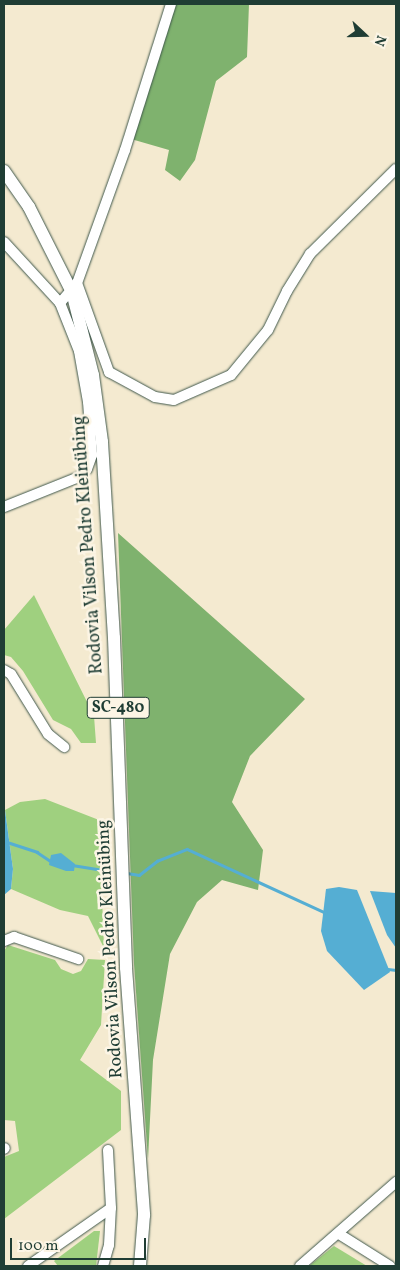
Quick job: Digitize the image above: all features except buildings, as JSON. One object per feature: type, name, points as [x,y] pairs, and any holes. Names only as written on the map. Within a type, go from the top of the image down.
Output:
[{"type":"main road","name":"Rodovia Vilson Pedro Kleinübing","points":[[4,172],[29,208],[74,287],[93,375],[102,442],[120,746],[126,968],[144,1214],[140,1266]]},
{"type":"street","points":[[60,303],[74,287],[122,159],[171,4]]},
{"type":"street","points":[[74,287],[109,372],[156,397],[174,400],[231,375],[268,330],[287,291],[310,254],[396,169]]},
{"type":"street","points":[[4,242],[60,303],[79,351],[88,402],[92,455],[87,469],[79,478],[4,506]]},
{"type":"street","points":[[4,670],[11,674],[48,734],[64,747]]},
{"type":"street","points":[[4,941],[14,937],[78,959]]},
{"type":"street","points":[[104,1266],[109,1245],[108,1150]]},
{"type":"street","points":[[300,1266],[339,1234],[396,1182]]},
{"type":"street","points":[[28,1266],[110,1208]]},
{"type":"street","points":[[339,1234],[390,1266]]},
{"type":"green space","points":[[174,4],[249,4],[247,57],[216,81],[195,160],[180,181],[165,170],[169,150],[131,139]]},
{"type":"green space","points":[[118,533],[305,699],[250,756],[232,802],[263,850],[258,890],[222,880],[197,902],[170,954],[153,1060],[148,1159],[134,964]]},
{"type":"green space","points":[[34,595],[94,716],[96,743],[81,743],[71,729],[53,720],[23,671],[11,657],[4,655],[4,630]]},
{"type":"green space","points":[[45,799],[99,820],[104,948],[88,916],[60,910],[11,889],[13,869],[5,810],[20,802]]},
{"type":"green space","points":[[8,945],[55,960],[61,969],[73,974],[81,971],[88,959],[105,960],[101,1025],[80,1060],[121,1091],[121,1130],[4,1219],[4,1157],[19,1151],[15,1121],[4,1120],[4,951]]},
{"type":"green space","points":[[94,1231],[100,1231],[96,1266],[58,1266],[54,1261]]},
{"type":"green space","points":[[334,1246],[367,1266],[309,1266]]},
{"type":"water","points":[[4,803],[13,869],[11,889],[4,895]]},
{"type":"water","points":[[61,853],[75,864],[74,871],[66,871],[49,865],[51,855]]},
{"type":"water","points":[[339,887],[357,890],[390,972],[364,990],[327,951],[321,931],[326,889]]},
{"type":"water","points":[[370,891],[396,893],[396,948],[387,935]]},
{"type":"waterway","points":[[4,841],[37,852],[52,862]]},
{"type":"waterway","points":[[127,873],[139,875],[157,861],[187,849],[326,913]]},
{"type":"waterway","points":[[72,865],[111,871]]},
{"type":"waterway","points":[[388,969],[396,970]]}]
